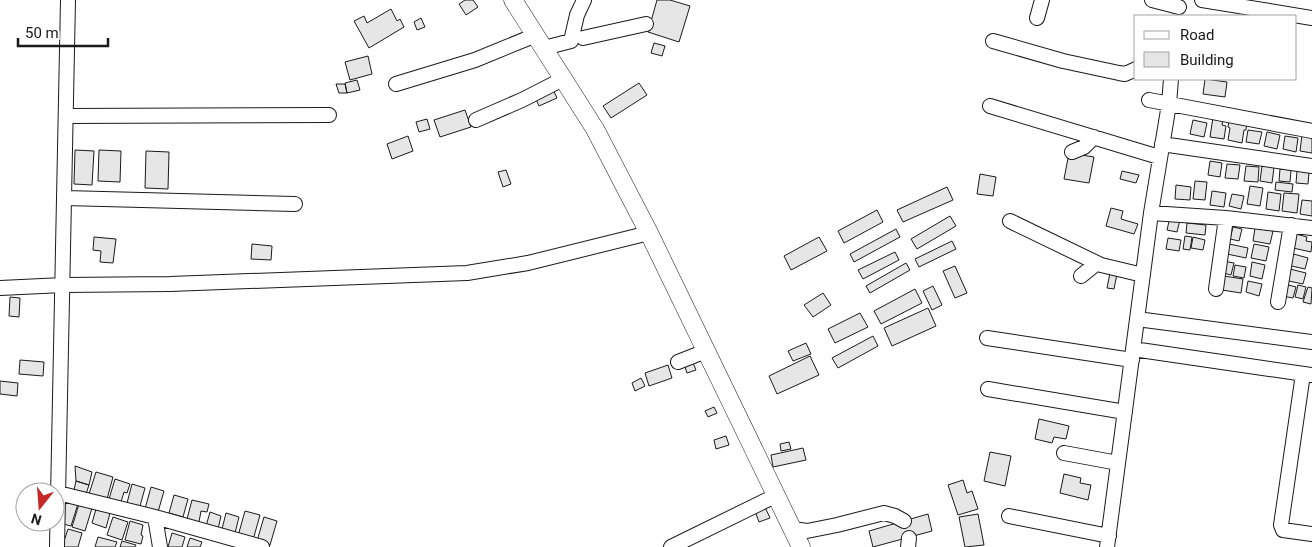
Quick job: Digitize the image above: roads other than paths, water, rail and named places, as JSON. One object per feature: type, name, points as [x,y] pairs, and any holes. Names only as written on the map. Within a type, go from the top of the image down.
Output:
[{"type":"main road","points":[[513,0],[595,129],[649,233],[801,547]]},
{"type":"street","points":[[58,482],[68,0]]},
{"type":"street","points":[[578,39],[577,15],[584,0]]},
{"type":"street","points":[[1037,18],[1042,0]]},
{"type":"street","points":[[1152,0],[1179,8]]},
{"type":"street","points":[[1202,0],[1294,15]]},
{"type":"street","points":[[1297,16],[1312,18]]},
{"type":"street","points":[[396,84],[540,41],[578,39],[646,24]]},
{"type":"street","points":[[993,41],[1118,73],[1125,74],[1134,70]]},
{"type":"street","points":[[476,120],[522,100],[563,79]]},
{"type":"street","points":[[1009,516],[1108,541],[1142,275],[1169,104],[1171,80]]},
{"type":"street","points":[[1149,100],[1312,131]]},
{"type":"street","points":[[990,106],[1094,137],[1161,150],[1312,166]]},
{"type":"street","points":[[66,116],[329,115]]},
{"type":"street","points":[[1072,152],[1084,147],[1094,137]]},
{"type":"street","points":[[65,198],[295,204]]},
{"type":"street","points":[[1151,214],[1226,218],[1312,228]]},
{"type":"street","points":[[1216,290],[1226,218]]},
{"type":"street","points":[[1010,222],[1109,268],[1142,275]]},
{"type":"street","points":[[1278,302],[1291,225]]},
{"type":"street","points":[[0,288],[467,273],[528,263],[649,233]]},
{"type":"street","points":[[1081,276],[1097,263]]},
{"type":"street","points":[[1137,319],[1312,342]]},
{"type":"street","points":[[987,338],[1308,375],[1281,525],[1284,530],[1312,534]]},
{"type":"street","points":[[678,362],[706,352]]},
{"type":"street","points":[[988,389],[1125,412]]},
{"type":"street","points":[[1064,453],[1118,463]]},
{"type":"street","points":[[65,495],[155,517],[262,547]]},
{"type":"street","points":[[671,547],[777,495]]},
{"type":"street","points":[[792,529],[807,531],[837,526],[884,514],[895,516],[904,521]]},
{"type":"street","points":[[155,517],[160,547]]},
{"type":"street","points":[[57,532],[57,547]]}]
